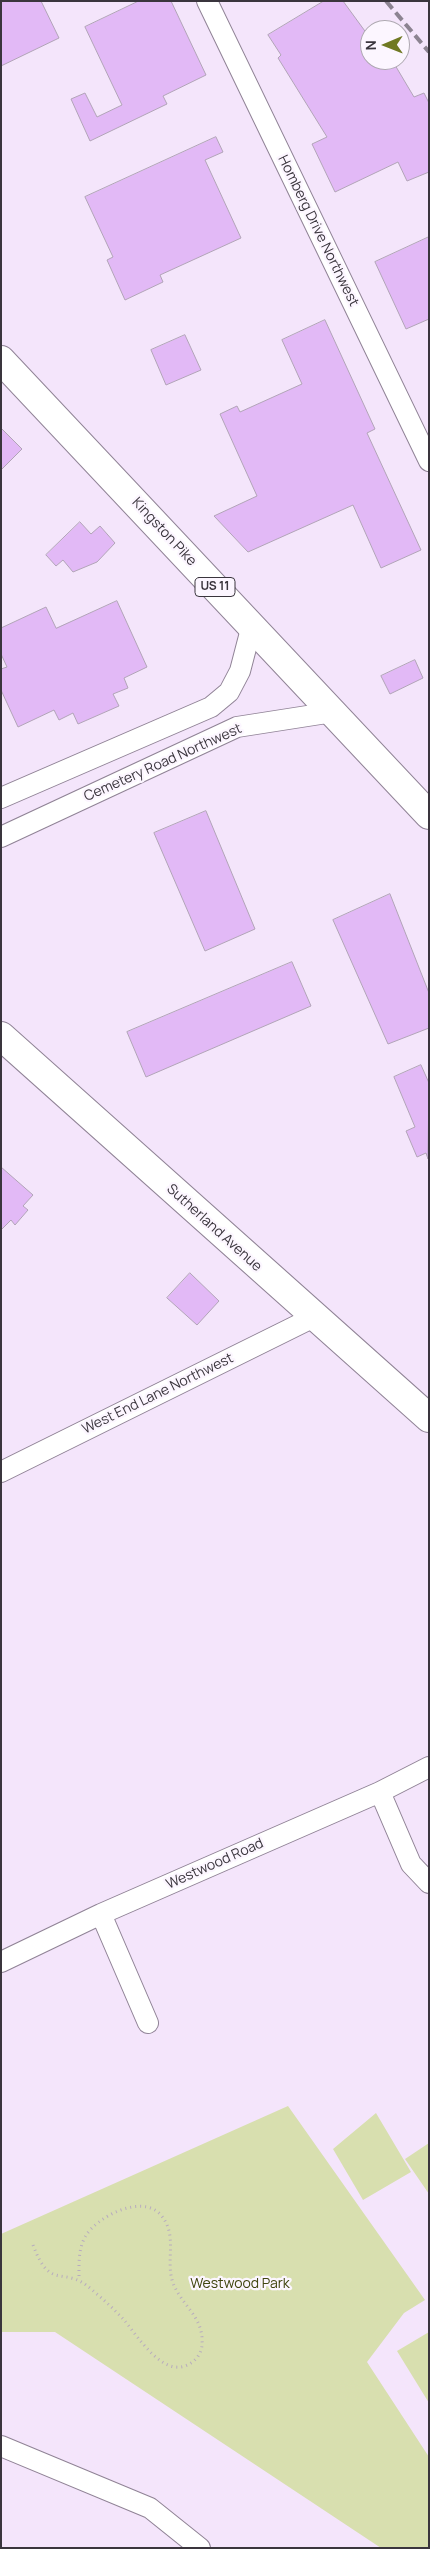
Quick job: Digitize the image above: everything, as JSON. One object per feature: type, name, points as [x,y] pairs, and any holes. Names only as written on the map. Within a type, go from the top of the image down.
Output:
[{"type":"main road","name":"Kingston Pike","points":[[1,360],[429,815]]},
{"type":"main road","name":"Sutherland Avenue","points":[[1,1036],[429,1418]]},
{"type":"street","name":"Homberg Drive Northwest","points":[[207,1],[429,461]]},
{"type":"street","points":[[1,798],[210,707],[229,692],[240,670],[252,625]]},
{"type":"street","name":"Cemetery Road Northwest","points":[[1,837],[237,727],[333,712]]},
{"type":"street","name":"West End Lane Northwest","points":[[1,1472],[314,1317]]},
{"type":"street","name":"Westwood Road","points":[[1,1962],[101,1914],[380,1792],[429,1767]]},
{"type":"street","points":[[380,1792],[411,1864],[429,1883]]},
{"type":"street","points":[[101,1914],[148,2023]]},
{"type":"street","points":[[1,2446],[150,2508],[200,2548]]},
{"type":"path","points":[[33,2245],[40,2265],[49,2273],[79,2278],[118,2313],[146,2349],[167,2364],[183,2366],[191,2363],[201,2352],[201,2327],[175,2287],[172,2278],[172,2242],[169,2230],[159,2214],[153,2209],[143,2206],[122,2210],[103,2220],[90,2230],[81,2248],[79,2278]]},
{"type":"green space","name":"Westwood Park","points":[[288,2106],[425,2300],[404,2313],[367,2362],[429,2457],[429,2548],[381,2548],[55,2332],[1,2332],[1,2234]]},
{"type":"green space","points":[[376,2113],[411,2172],[363,2200],[333,2149]]},
{"type":"green space","points":[[429,2143],[429,2194],[405,2159]]},
{"type":"green space","points":[[429,2332],[429,2403],[397,2351]]},
{"type":"building","points":[[1,1],[41,1],[59,38],[1,66]]},
{"type":"building","points":[[139,1],[171,1],[206,75],[163,96],[167,104],[90,141],[71,99],[85,93],[97,117],[122,105],[85,27]]},
{"type":"building","points":[[324,1],[343,1],[360,24],[360,70],[398,70],[414,97],[424,93],[429,103],[429,172],[407,181],[398,162],[335,192],[312,144],[327,137],[278,58],[281,55],[268,35]]},
{"type":"building","points":[[216,137],[223,152],[205,160],[241,238],[160,275],[163,282],[125,300],[107,260],[113,257],[85,197]]},
{"type":"building","points":[[429,237],[429,319],[406,329],[375,262]]},
{"type":"building","points":[[325,320],[375,429],[367,433],[421,550],[381,568],[353,505],[248,552],[214,516],[257,496],[220,414],[237,406],[240,412],[302,384],[282,340]]},
{"type":"building","points":[[185,335],[201,370],[166,385],[151,350]]},
{"type":"building","points":[[1,428],[22,449],[1,470]]},
{"type":"building","points":[[80,522],[91,534],[100,526],[115,543],[97,562],[73,572],[63,560],[56,566],[46,555]]},
{"type":"building","points":[[117,601],[147,667],[124,678],[128,688],[113,694],[119,706],[78,724],[73,713],[59,720],[54,710],[18,727],[1,690],[1,669],[7,667],[1,654],[1,628],[46,607],[56,628]]},
{"type":"building","points":[[415,660],[423,678],[390,694],[381,676]]},
{"type":"building","points":[[206,811],[255,929],[205,951],[154,833]]},
{"type":"building","points":[[390,894],[429,993],[429,1028],[388,1044],[333,920]]},
{"type":"building","points":[[292,962],[311,1006],[146,1077],[127,1032]]},
{"type":"building","points":[[421,1065],[429,1083],[428,1159],[426,1153],[417,1157],[406,1131],[415,1127],[394,1077]]},
{"type":"building","points":[[1,1167],[33,1195],[23,1206],[28,1210],[15,1225],[11,1220],[1,1230]]},
{"type":"building","points":[[190,1273],[219,1301],[197,1325],[167,1298]]},
{"type":"railway","points":[[386,1],[429,52]]}]
